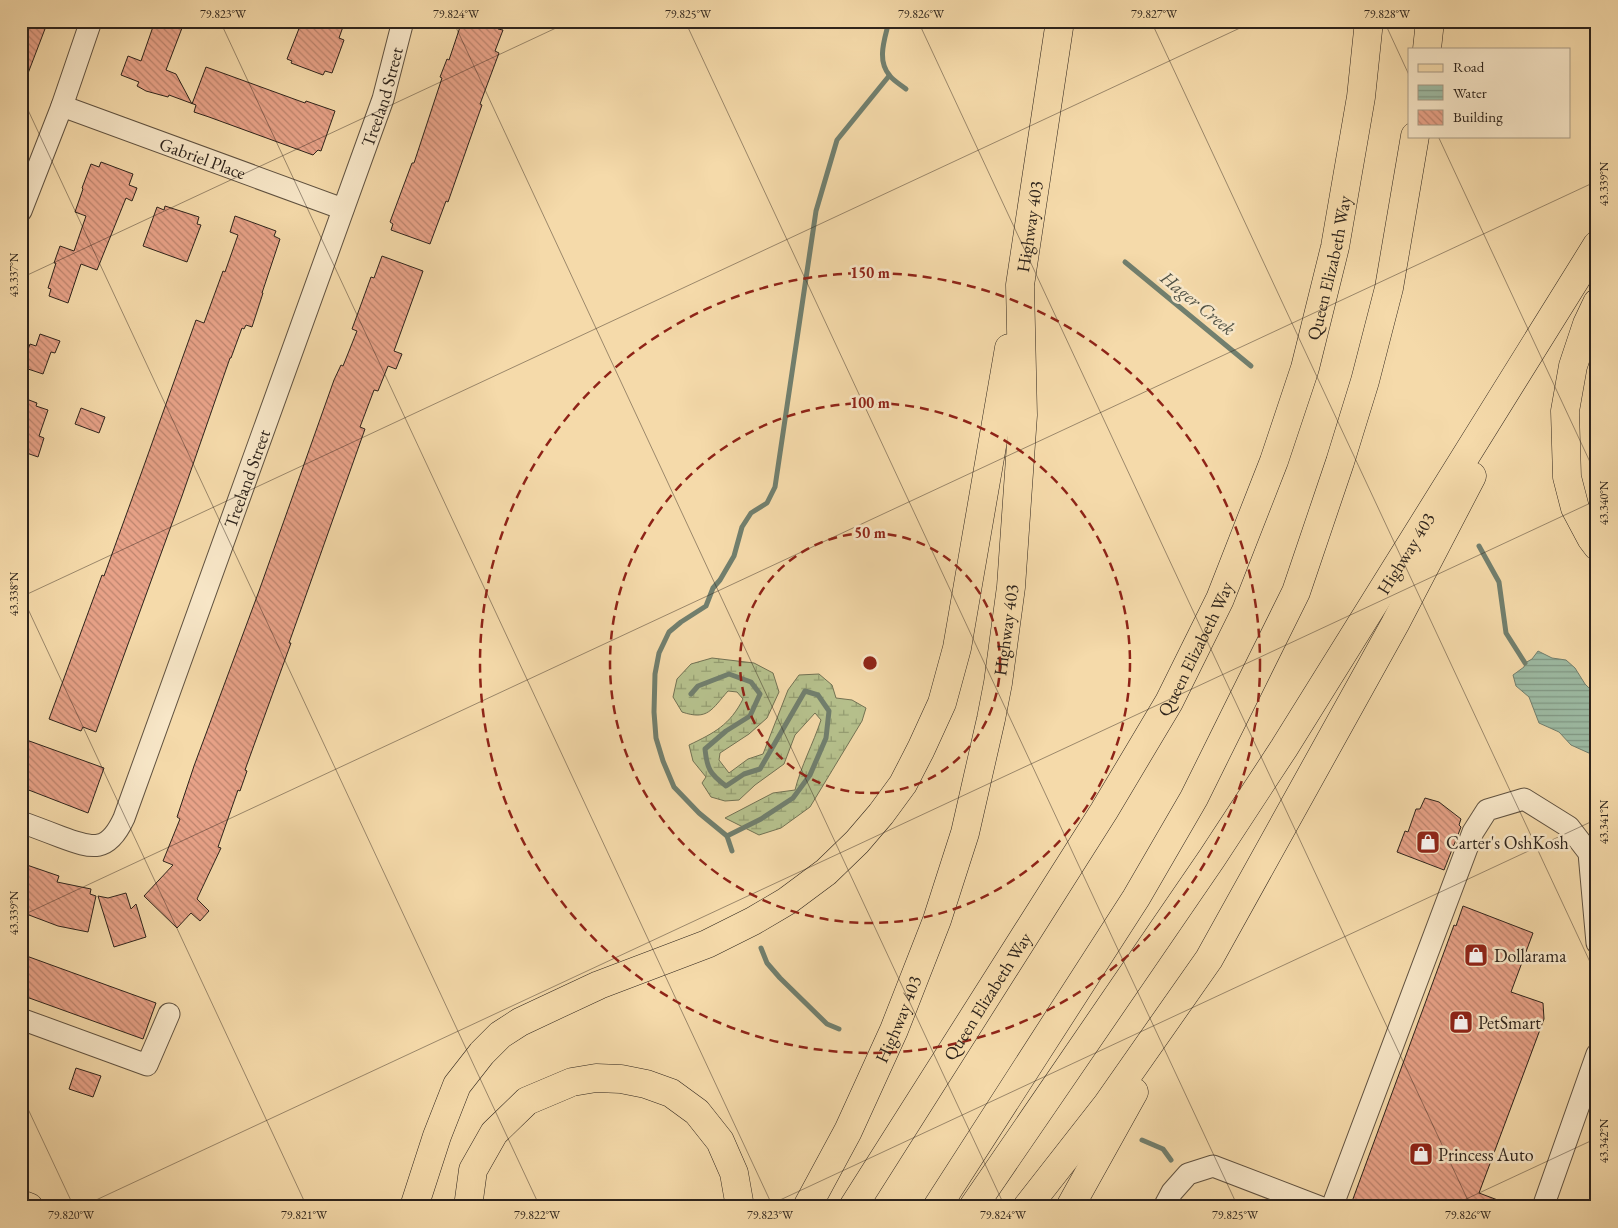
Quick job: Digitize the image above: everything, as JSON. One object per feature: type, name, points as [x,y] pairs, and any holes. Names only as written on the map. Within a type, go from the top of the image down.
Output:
[{"type":"main road","name":"Highway 403","points":[[807,1207],[848,1131],[894,1030],[937,920],[965,833],[996,692],[1011,588],[1022,415],[1020,284],[1060,21]]},
{"type":"main road","name":"Queen Elizabeth Way","points":[[853,1207],[1104,811],[1169,702],[1220,599],[1274,460],[1305,368],[1335,247],[1361,97],[1369,21]]},
{"type":"main road","points":[[1427,48],[1430,21]]},
{"type":"main road","points":[[937,1207],[1136,898],[1194,798],[1296,592],[1368,372],[1389,288],[1416,138]]},
{"type":"main road","name":"Highway 403","points":[[973,1207],[1202,874],[1534,349],[1597,245]]},
{"type":"main road","points":[[414,1207],[437,1136],[457,1085],[482,1053],[500,1035],[520,1022],[599,985],[706,944],[753,921],[787,901],[826,872],[857,842],[903,784],[922,748],[942,703],[957,648],[1020,284]]},
{"type":"main road","points":[[1597,303],[1587,324],[1573,366],[1564,411],[1567,477],[1575,508],[1597,546]]},
{"type":"main road","points":[[1070,1207],[1394,624],[1515,394],[1534,349]]},
{"type":"main road","points":[[1027,1207],[1106,1106],[1209,959]]},
{"type":"main road","points":[[468,1207],[473,1170],[494,1133],[527,1101],[572,1082],[596,1078],[621,1079],[646,1084],[672,1093],[697,1112],[720,1141],[734,1173],[740,1207]]},
{"type":"main road","points":[[21,1204],[29,1207]]},
{"type":"street","points":[[21,211],[62,106],[91,21]]},
{"type":"street","name":"Treeland Street","points":[[21,822],[84,846],[98,846],[111,840],[118,832],[384,99],[403,21]]},
{"type":"street","name":"Gabriel Place","points":[[62,106],[343,209]]},
{"type":"street","points":[[1332,1207],[1474,832],[1487,810],[1524,799],[1569,827],[1589,854],[1597,943]]},
{"type":"street","points":[[21,1019],[147,1066],[169,1014]]},
{"type":"street","points":[[1543,1207],[1597,1054]]},
{"type":"street","points":[[1164,1207],[1172,1192],[1188,1174],[1213,1166],[1320,1207]]},
{"type":"green space","points":[[712,658],[754,663],[773,673],[779,692],[767,718],[749,734],[720,753],[719,760],[729,773],[748,759],[763,754],[788,690],[799,675],[819,674],[832,685],[836,698],[852,700],[866,708],[862,721],[810,807],[781,828],[759,835],[725,818],[773,793],[795,790],[800,772],[821,720],[815,713],[795,735],[784,764],[755,785],[739,800],[725,801],[711,797],[702,783],[706,777],[693,761],[689,745],[727,722],[743,699],[737,692],[728,691],[709,712],[698,715],[682,712],[673,697],[677,679],[691,664]]},
{"type":"water","points":[[1538,651],[1552,658],[1566,660],[1575,668],[1585,684],[1597,696],[1597,765],[1594,763],[1591,754],[1571,745],[1559,732],[1539,723],[1529,697],[1516,686],[1513,675],[1524,667],[1525,663],[1532,659]]},
{"type":"building","points":[[21,21],[48,21],[22,89],[21,89]]},
{"type":"building","points":[[155,21],[164,21],[182,28],[166,70],[176,74],[192,103],[169,95],[168,97],[146,91],[137,86],[139,82],[121,75],[128,56],[141,61]]},
{"type":"building","points":[[302,21],[345,21],[339,38],[344,40],[332,73],[325,71],[323,75],[291,63],[292,61],[287,59]]},
{"type":"building","points":[[462,21],[501,21],[498,29],[503,30],[495,51],[499,53],[480,104],[482,105],[448,202],[446,201],[430,244],[391,230],[393,224],[390,222],[412,163],[414,163],[442,78],[440,77],[447,59],[449,60]]},
{"type":"building","points":[[206,67],[305,103],[306,101],[335,111],[321,151],[318,150],[313,155],[194,112],[196,105],[192,104]]},
{"type":"building","points":[[101,162],[133,174],[129,185],[137,188],[132,201],[126,198],[97,270],[81,264],[68,303],[49,296],[51,289],[48,288],[60,246],[74,251],[86,216],[75,212],[82,188],[91,164],[99,167]]},
{"type":"building","points":[[165,206],[199,217],[197,224],[201,225],[187,262],[143,246],[157,207],[164,210]]},
{"type":"building","points":[[235,216],[276,231],[274,236],[280,239],[252,327],[246,325],[244,329],[242,328],[230,358],[96,732],[83,727],[81,731],[49,719],[102,575],[104,576],[196,320],[204,323],[223,271],[225,272],[238,235],[230,232]]},
{"type":"building","points":[[382,256],[423,271],[394,351],[402,354],[396,369],[388,366],[378,391],[374,390],[360,427],[365,429],[245,770],[247,771],[240,791],[238,790],[218,847],[221,848],[197,899],[209,911],[200,921],[191,913],[177,928],[144,896],[173,865],[163,861],[180,819],[177,817],[194,766],[334,380],[341,365],[343,366],[357,331],[352,329],[371,277],[374,278]]},
{"type":"building","points":[[40,334],[60,341],[55,353],[51,352],[43,374],[22,367],[30,344],[36,346]]},
{"type":"building","points":[[21,397],[37,403],[36,406],[48,410],[39,436],[44,438],[38,457],[21,451]]},
{"type":"building","points":[[81,408],[105,417],[99,433],[75,424]]},
{"type":"building","points":[[21,738],[104,768],[88,813],[21,787]]},
{"type":"building","name":"Carter's OshKosh","points":[[1425,798],[1439,802],[1461,819],[1459,825],[1461,827],[1444,870],[1397,852],[1405,831],[1408,832],[1416,809],[1420,809]]},
{"type":"building","points":[[21,863],[59,876],[57,882],[91,889],[90,894],[96,896],[88,932],[58,926],[21,912]]},
{"type":"building","points":[[126,893],[131,909],[136,904],[146,937],[114,947],[98,896],[108,898]]},
{"type":"building","points":[[1463,906],[1533,933],[1511,992],[1543,1003],[1544,1019],[1479,1193],[1511,1205],[1511,1207],[1350,1207],[1454,925],[1456,926]]},
{"type":"building","points":[[21,954],[156,1003],[143,1039],[21,995]]},
{"type":"building","points":[[76,1068],[101,1076],[93,1097],[69,1089]]},
{"type":"waterway","name":"Hager Creek","points":[[889,21],[884,42],[883,63],[890,76],[906,89]]},
{"type":"waterway","points":[[727,836],[699,813],[674,787],[663,761],[656,738],[654,712],[655,674],[659,653],[669,632],[706,606],[713,588],[734,556],[742,527],[751,513],[767,503],[775,487],[816,211],[837,140],[889,76]]},
{"type":"waterway","name":"Hager Creek","points":[[1125,262],[1251,366]]},
{"type":"waterway","name":"Hager Creek","points":[[1479,546],[1499,582],[1506,633],[1525,663]]},
{"type":"waterway","points":[[691,694],[698,686],[729,674],[751,682],[760,694],[750,716],[726,731],[705,749],[710,771],[726,786],[744,774],[760,769],[805,691],[818,695],[829,711],[826,738],[810,775],[793,798],[761,819],[727,836],[732,851]]},
{"type":"waterway","points":[[761,948],[767,963],[780,978],[827,1024],[839,1029]]},
{"type":"waterway","points":[[1142,1140],[1163,1149],[1171,1160]]},
{"type":"place","name":"Carter's OshKosh","points":[[1428,842]]},
{"type":"place","name":"Dollarama","points":[[1476,955]]},
{"type":"place","name":"PetSmart","points":[[1461,1022]]},
{"type":"place","name":"Princess Auto","points":[[1421,1154]]}]
